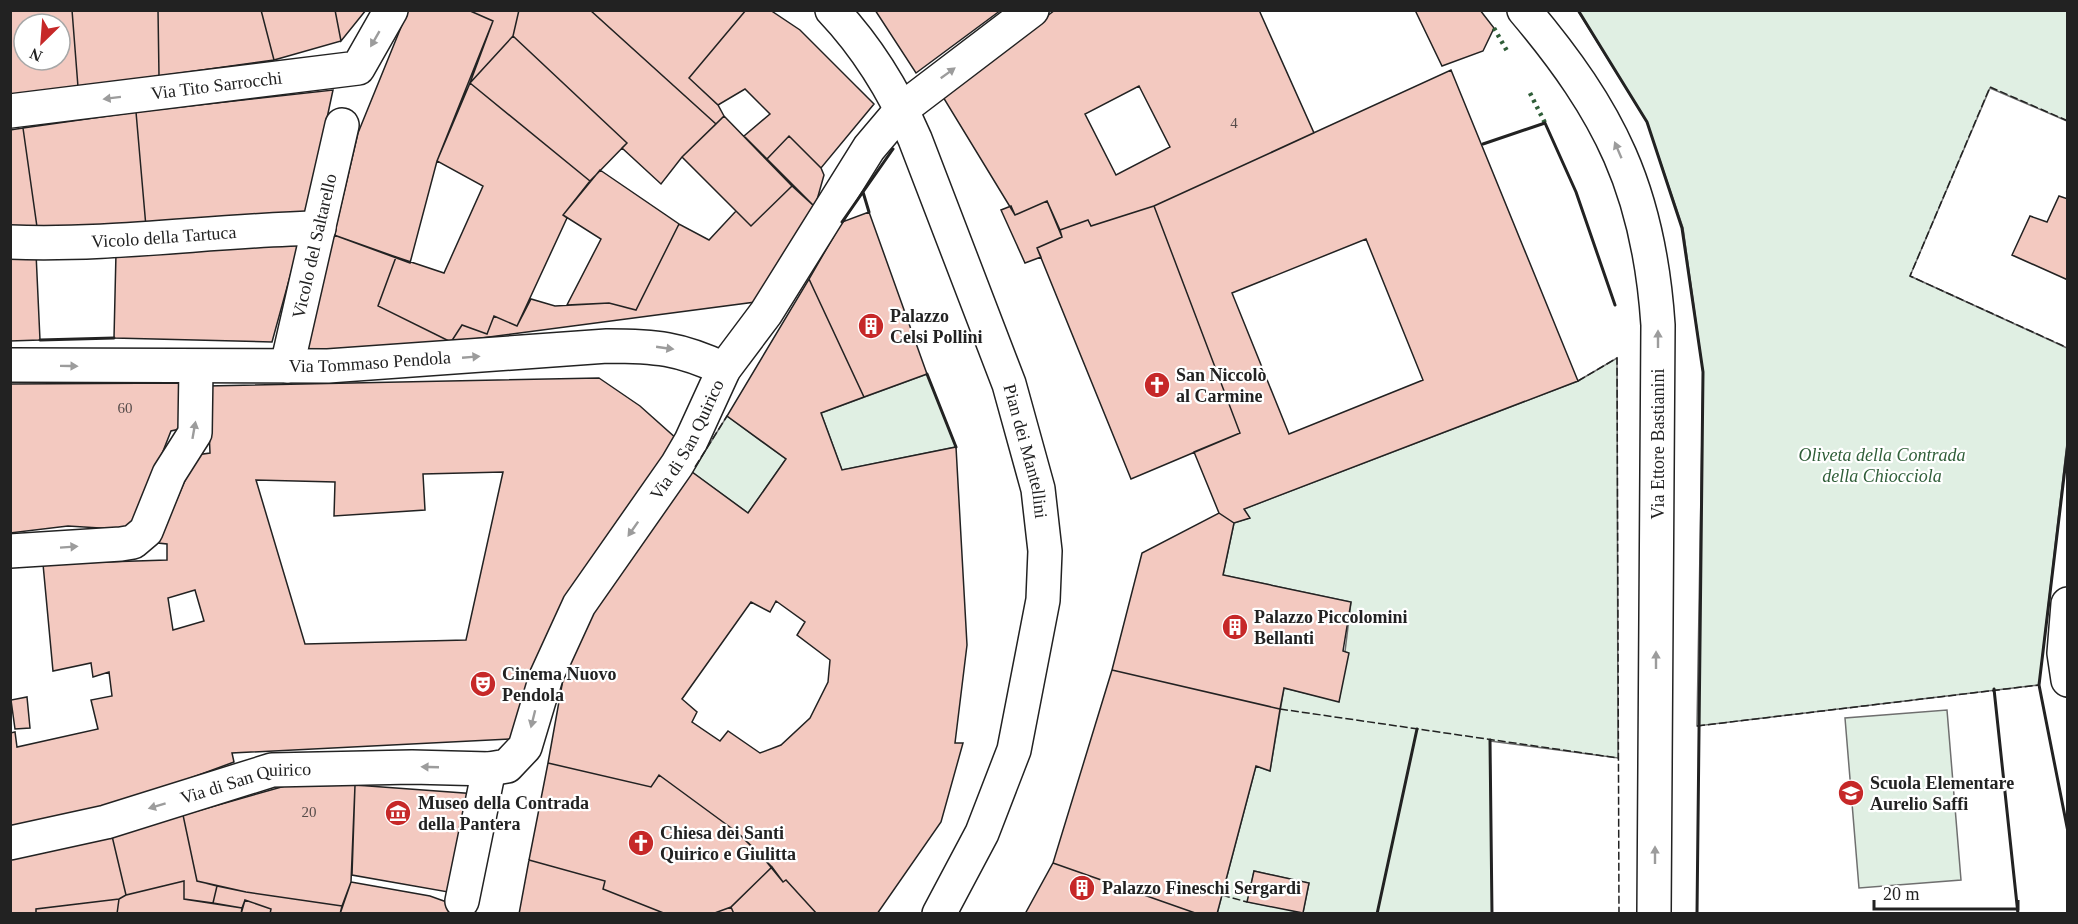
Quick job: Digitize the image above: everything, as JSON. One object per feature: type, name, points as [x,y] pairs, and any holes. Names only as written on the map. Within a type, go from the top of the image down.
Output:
[{"type":"street","name":"Via Tito Sarrocchi","points":[[10,111],[358,68],[391,10]]},
{"type":"street","name":"Pian dei Mantellini","points":[[832,10],[861,47],[902,109],[1009,384],[1034,471],[1045,533],[1043,600],[1014,750],[982,833],[939,914]]},
{"type":"street","name":"Via di San Quirico","points":[[10,843],[106,822],[272,770],[402,767],[489,770],[507,766],[521,754],[546,677],[579,605],[677,465],[696,431],[724,369],[766,314],[869,148],[902,109],[1032,10]]},
{"type":"street","name":"Via Ettore Bastianini","points":[[1524,10],[1576,76],[1611,133],[1640,209],[1655,278],[1658,325],[1654,914]]},
{"type":"street","name":"Vicolo del Saltarello","points":[[287,366],[342,125]]},
{"type":"street","name":"Vicolo della Tartuca","points":[[10,242],[75,243],[254,229],[319,228]]},
{"type":"street","name":"Via Tommaso Pendola","points":[[10,365],[196,367],[367,365],[607,346],[648,346],[686,352],[724,369]]},
{"type":"street","points":[[10,551],[122,544],[141,538],[169,474],[195,433],[196,367]]},
{"type":"street","points":[[2067,604],[2064,653],[2067,680]]},
{"type":"street","points":[[462,901],[489,770]]},
{"type":"green space","name":"Oliveta della Contrada della Chiocciola","points":[[1578,11],[2067,11],[2067,121],[1990,88],[1910,276],[2067,348],[2067,443],[2039,685],[1697,726],[1703,372],[1683,228],[1647,122]]},
{"type":"green space","points":[[1617,358],[1618,758],[1490,741],[1492,913],[1217,914],[1256,766],[1270,771],[1284,688],[1339,701],[1351,602],[1223,575],[1234,523],[1249,518],[1244,509],[1578,381]],"holes":[[[1254,871],[1309,883],[1303,912],[1248,902]]]},
{"type":"green space","points":[[927,374],[956,447],[842,470],[821,413]]},
{"type":"green space","points":[[727,416],[786,459],[748,513],[692,472]]},
{"type":"green space","points":[[1947,710],[1961,880],[1859,888],[1845,718]]},
{"type":"building","points":[[10,10],[72,10],[78,87],[10,96]]},
{"type":"building","points":[[72,10],[158,10],[159,76],[78,87]]},
{"type":"building","points":[[158,10],[261,10],[274,60],[159,76]]},
{"type":"building","points":[[261,10],[335,10],[341,41],[274,60]]},
{"type":"building","points":[[335,10],[366,10],[341,41]]},
{"type":"building","points":[[408,10],[468,10],[493,21],[437,161],[410,263],[334,235],[358,133]]},
{"type":"building","points":[[468,10],[519,10],[513,36],[470,83],[493,21]]},
{"type":"building","points":[[519,10],[590,10],[716,124],[682,157],[661,184],[622,148],[627,143],[513,36]]},
{"type":"building","points":[[590,10],[746,10],[689,78],[718,105],[724,116],[716,124]]},
{"type":"building","points":[[746,10],[770,10],[800,30],[874,104],[821,168],[789,136],[767,159],[744,136],[770,114],[745,89],[718,105],[689,78]]},
{"type":"building","points":[[875,10],[1001,10],[916,73]]},
{"type":"building","points":[[1055,10],[1259,10],[1314,133],[1154,206],[1091,226],[1088,220],[1060,230],[1047,201],[1015,215],[943,97]],"holes":[[[1139,86],[1170,147],[1116,175],[1085,114]]]},
{"type":"building","points":[[1415,10],[1480,10],[1494,28],[1483,51],[1442,66]]},
{"type":"building","points":[[513,36],[627,143],[590,181],[470,83]]},
{"type":"building","points":[[1451,70],[1578,381],[1244,509],[1250,518],[1234,523],[1219,513],[1194,452],[1240,433],[1154,206]],"holes":[[[1366,239],[1423,380],[1289,434],[1232,293]]]},
{"type":"building","points":[[470,83],[590,181],[563,215],[567,218],[517,326],[494,316],[487,334],[462,325],[451,342],[378,306],[396,257],[444,273],[483,186],[437,161]]},
{"type":"building","points":[[333,90],[305,221],[146,227],[136,112]]},
{"type":"building","points":[[136,112],[146,227],[38,234],[23,128]]},
{"type":"building","points":[[724,116],[792,186],[751,226],[682,157]]},
{"type":"building","points":[[23,128],[38,234],[10,233],[10,130]]},
{"type":"building","points":[[789,136],[821,168],[824,175],[815,207],[767,159]]},
{"type":"building","points":[[600,170],[679,224],[636,310],[609,303],[567,305],[601,239],[563,215]]},
{"type":"building","points":[[792,186],[815,207],[763,301],[451,342],[462,325],[487,334],[494,316],[517,326],[531,299],[555,306],[609,303],[636,310],[679,224],[709,240],[736,211],[751,226]]},
{"type":"building","points":[[2059,196],[2068,199],[2068,280],[2012,255],[2030,216],[2047,222]]},
{"type":"building","points":[[1047,201],[1062,237],[1037,248],[1041,257],[1025,263],[1001,210],[1011,206],[1015,215]]},
{"type":"building","name":"San Niccolò al Carmine","points":[[1154,206],[1240,433],[1131,479],[1037,248],[1062,237],[1060,230],[1088,220],[1091,226]]},
{"type":"building","name":"Palazzo Celsi Pollini","points":[[869,212],[927,374],[864,397],[809,279],[842,222]]},
{"type":"building","points":[[334,235],[396,257],[378,306],[451,342],[305,355]]},
{"type":"building","points":[[300,240],[272,342],[114,338],[116,253]]},
{"type":"building","points":[[10,252],[36,253],[40,340],[10,341]]},
{"type":"building","points":[[809,279],[864,397],[821,413],[842,470],[956,447],[967,645],[955,743],[963,743],[941,822],[877,914],[817,914],[786,880],[783,882],[760,854],[738,833],[659,775],[651,787],[548,763],[565,668],[597,600],[692,472],[748,513],[786,459],[727,416]],"holes":[[[776,601],[805,622],[797,635],[830,660],[828,682],[810,718],[781,745],[760,753],[728,731],[720,741],[692,722],[697,712],[682,699],[751,602],[770,612]]]},
{"type":"building","points":[[599,378],[640,406],[678,440],[511,739],[232,753],[234,762],[109,808],[10,826],[10,733],[15,732],[17,747],[98,729],[91,700],[112,696],[109,672],[93,677],[91,663],[53,671],[43,564],[167,560],[167,544],[158,543],[196,455],[210,453],[207,386]],"holes":[[[503,472],[466,640],[305,644],[256,480],[335,482],[334,516],[425,510],[423,474]],[[195,590],[204,621],[173,630],[168,598]]]},
{"type":"building","points":[[180,383],[184,428],[171,431],[132,530],[68,526],[10,533],[10,384]]},
{"type":"building","name":"Palazzo Piccolomini Bellanti","points":[[1219,513],[1234,523],[1223,575],[1351,602],[1343,651],[1349,653],[1339,702],[1284,688],[1280,709],[1112,670],[1142,553]]},
{"type":"building","points":[[1112,670],[1280,709],[1270,771],[1256,766],[1217,914],[1198,914],[1053,863]]},
{"type":"building","points":[[27,697],[30,728],[15,729],[11,700]]},
{"type":"building","name":"Chiesa dei Santi Quirico e Giulitta","points":[[548,763],[651,787],[659,775],[738,833],[772,867],[731,907],[712,914],[666,914],[603,889],[605,881],[529,860]]},
{"type":"building","points":[[355,785],[477,794],[448,892],[352,875]]},
{"type":"building","points":[[355,785],[351,882],[342,906],[246,892],[197,881],[183,815],[285,786]]},
{"type":"building","points":[[183,815],[197,881],[217,886],[213,903],[184,899],[184,881],[126,895],[112,836]]},
{"type":"building","points":[[112,836],[126,895],[119,899],[36,909],[36,914],[10,914],[10,856]]},
{"type":"building","points":[[529,860],[605,881],[603,889],[666,914],[519,914]]},
{"type":"building","name":"Palazzo Fineschi Sergardi","points":[[1053,863],[1198,914],[1025,914]]},
{"type":"building","points":[[772,867],[783,882],[786,880],[817,914],[734,914],[731,907]]},
{"type":"building","points":[[1254,871],[1309,883],[1303,913],[1247,902]]},
{"type":"building","points":[[184,881],[184,899],[242,908],[241,914],[117,914],[119,899],[126,895]]},
{"type":"building","points":[[351,882],[430,896],[480,914],[340,914]]},
{"type":"building","points":[[217,886],[342,906],[340,914],[270,914],[271,909],[245,900],[242,908],[213,903]]},
{"type":"building","points":[[119,899],[117,914],[36,914],[36,909]]},
{"type":"building","points":[[245,900],[271,909],[270,914],[241,914]]},
{"type":"building","points":[[731,907],[734,914],[712,914]]},
{"type":"hedge","points":[[1494,28],[1507,51]]},
{"type":"hedge","points":[[1530,93],[1545,123]]},
{"type":"fence","points":[[2068,121],[1990,87],[1910,276],[2068,348]]},
{"type":"fence","points":[[1578,381],[1617,358],[1619,914]]},
{"type":"fence","points":[[695,467],[727,416]]},
{"type":"fence","points":[[1697,726],[2039,685]]},
{"type":"fence","points":[[1280,709],[1618,758]]},
{"type":"fence","points":[[1222,895],[1247,902]]},
{"type":"wall","points":[[1578,10],[1647,122],[1682,228],[1703,372],[1697,914]]},
{"type":"wall","points":[[1483,144],[1545,123],[1576,192],[1615,305]]},
{"type":"wall","points":[[842,222],[893,149]]},
{"type":"wall","points":[[863,192],[869,212]]},
{"type":"wall","points":[[40,340],[114,338]]},
{"type":"wall","points":[[927,374],[956,447]]},
{"type":"wall","points":[[2068,443],[2039,685],[2068,832]]},
{"type":"wall","points":[[1994,689],[2018,914]]},
{"type":"wall","points":[[1377,914],[1417,729]]},
{"type":"wall","points":[[1490,740],[1492,914]]},
{"type":"place","name":"Palazzo Celsi Pollini","points":[[871,326]]},
{"type":"place","name":"San Niccolò al Carmine","points":[[1157,385]]},
{"type":"place","name":"Palazzo Piccolomini Bellanti","points":[[1235,627]]},
{"type":"place","name":"Cinema Nuovo Pendola","points":[[483,684]]},
{"type":"place","name":"Scuola Elementare Aurelio Saffi","points":[[1851,793]]},
{"type":"place","name":"Museo della Contrada della Pantera","points":[[398,813]]},
{"type":"place","name":"Chiesa dei Santi Quirico e Giulitta","points":[[641,843]]},
{"type":"place","name":"Palazzo Fineschi Sergardi","points":[[1082,888]]}]
